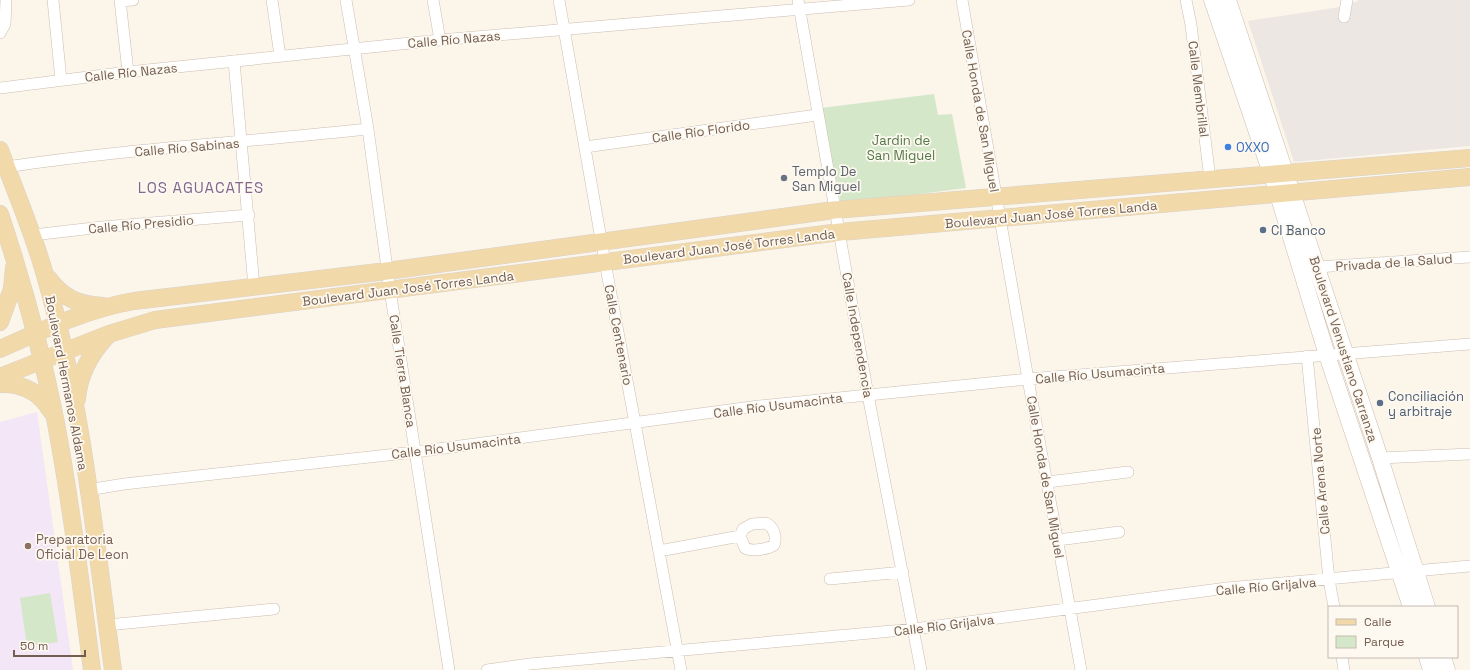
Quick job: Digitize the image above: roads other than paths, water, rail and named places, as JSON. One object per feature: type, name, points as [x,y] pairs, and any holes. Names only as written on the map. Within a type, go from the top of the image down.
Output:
[{"type":"main road","name":"Boulevard Venustiano Carranza","points":[[1212,0],[1285,194],[1317,267],[1380,458],[1407,571],[1411,606]]},
{"type":"main road","name":"Boulevard Venustiano Carranza","points":[[1228,0],[1278,174]]},
{"type":"main road","name":"Boulevard Hermanos Aldama","points":[[0,150],[33,235],[58,324],[77,415],[113,670]]},
{"type":"main road","name":"Boulevard Juan José Torres Landa","points":[[0,349],[58,324],[106,307],[134,301],[388,271],[834,210],[1470,158]]},
{"type":"main road","name":"Boulevard Juan José Torres Landa","points":[[0,377],[109,334],[155,320],[840,232],[1470,177]]},
{"type":"main road","name":"Boulevard Venustiano Carranza","points":[[1285,194],[1327,354],[1407,571],[1426,606]]},
{"type":"main road","name":"Boulevard Hermanos Aldama","points":[[0,214],[14,258],[54,417],[69,497],[92,670]]},
{"type":"main road","points":[[0,322],[12,289],[14,258]]},
{"type":"main road","points":[[45,275],[58,292],[71,300],[84,305],[106,307]]},
{"type":"main road","points":[[77,415],[77,392],[83,370],[94,351],[109,334]]},
{"type":"main road","points":[[0,384],[21,385],[35,393],[46,403],[54,417]]},
{"type":"main road","points":[[1427,658],[1431,670]]},
{"type":"main road","points":[[1443,658],[1447,670]]},
{"type":"street","points":[[0,33],[5,24],[6,0]]},
{"type":"street","points":[[52,0],[61,80]]},
{"type":"street","points":[[128,72],[120,1],[133,0]]},
{"type":"street","points":[[272,0],[280,56]]},
{"type":"street","name":"Calle Tierra Blanca","points":[[346,0],[368,129],[390,290],[449,670]]},
{"type":"street","points":[[433,0],[440,40]]},
{"type":"street","name":"Calle Centenario","points":[[559,0],[605,262],[681,670]]},
{"type":"street","name":"Calle Río Nazas","points":[[0,88],[128,72],[280,56],[440,40],[564,30],[799,5],[908,0]]},
{"type":"street","name":"Calle Honda de San Miguel","points":[[962,0],[1028,379],[1048,482],[1069,609],[1081,670]]},
{"type":"street","name":"Calle Membrillal","points":[[1186,0],[1210,179]]},
{"type":"street","points":[[1344,17],[1347,0]]},
{"type":"street","name":"Calle Independencia","points":[[799,5],[834,210],[840,232],[868,395],[921,670]]},
{"type":"street","points":[[234,61],[249,215],[254,287]]},
{"type":"street","name":"Calle Río Florido","points":[[585,147],[817,115]]},
{"type":"street","name":"Calle Río Sabinas","points":[[6,167],[137,150],[241,142],[368,129]]},
{"type":"street","name":"Calle Río Presidio","points":[[33,235],[102,226],[249,215]]},
{"type":"street","name":"Privada de la Salud","points":[[1317,267],[1470,257]]},
{"type":"street","name":"Calle Río Usumacinta","points":[[88,490],[124,484],[415,452],[759,406],[1028,379],[1327,354],[1345,354],[1470,344]]},
{"type":"street","name":"Calle Arena Norte","points":[[1307,356],[1329,580],[1334,606]]},
{"type":"street","points":[[1380,458],[1470,454]]},
{"type":"street","points":[[1048,482],[1128,472]]},
{"type":"street","points":[[1058,540],[1119,532]]},
{"type":"street","points":[[659,551],[740,536]]},
{"type":"street","name":"Calle Río Grijalva","points":[[487,670],[530,664],[914,630],[1227,588],[1329,580],[1407,571],[1470,566]]},
{"type":"street","points":[[830,579],[903,572]]},
{"type":"street","points":[[107,625],[274,609]]},
{"type":"street","points":[[1342,658],[1344,670]]},
{"type":"place","name":"OXXO","points":[[1228,147]]},
{"type":"place","name":"Templo De San Miguel","points":[[784,178]]},
{"type":"place","name":"CI Banco","points":[[1263,230]]},
{"type":"place","name":"Conciliación y arbitraje","points":[[1380,403]]},
{"type":"place","name":"Preparatoria Oficial De Leon","points":[[28,546]]},
{"type":"district","name":"LOS AGUACATES","points":[[201,188]]},
{"type":"park label","name":"Jardin de San Miguel","points":[[901,148]]}]
